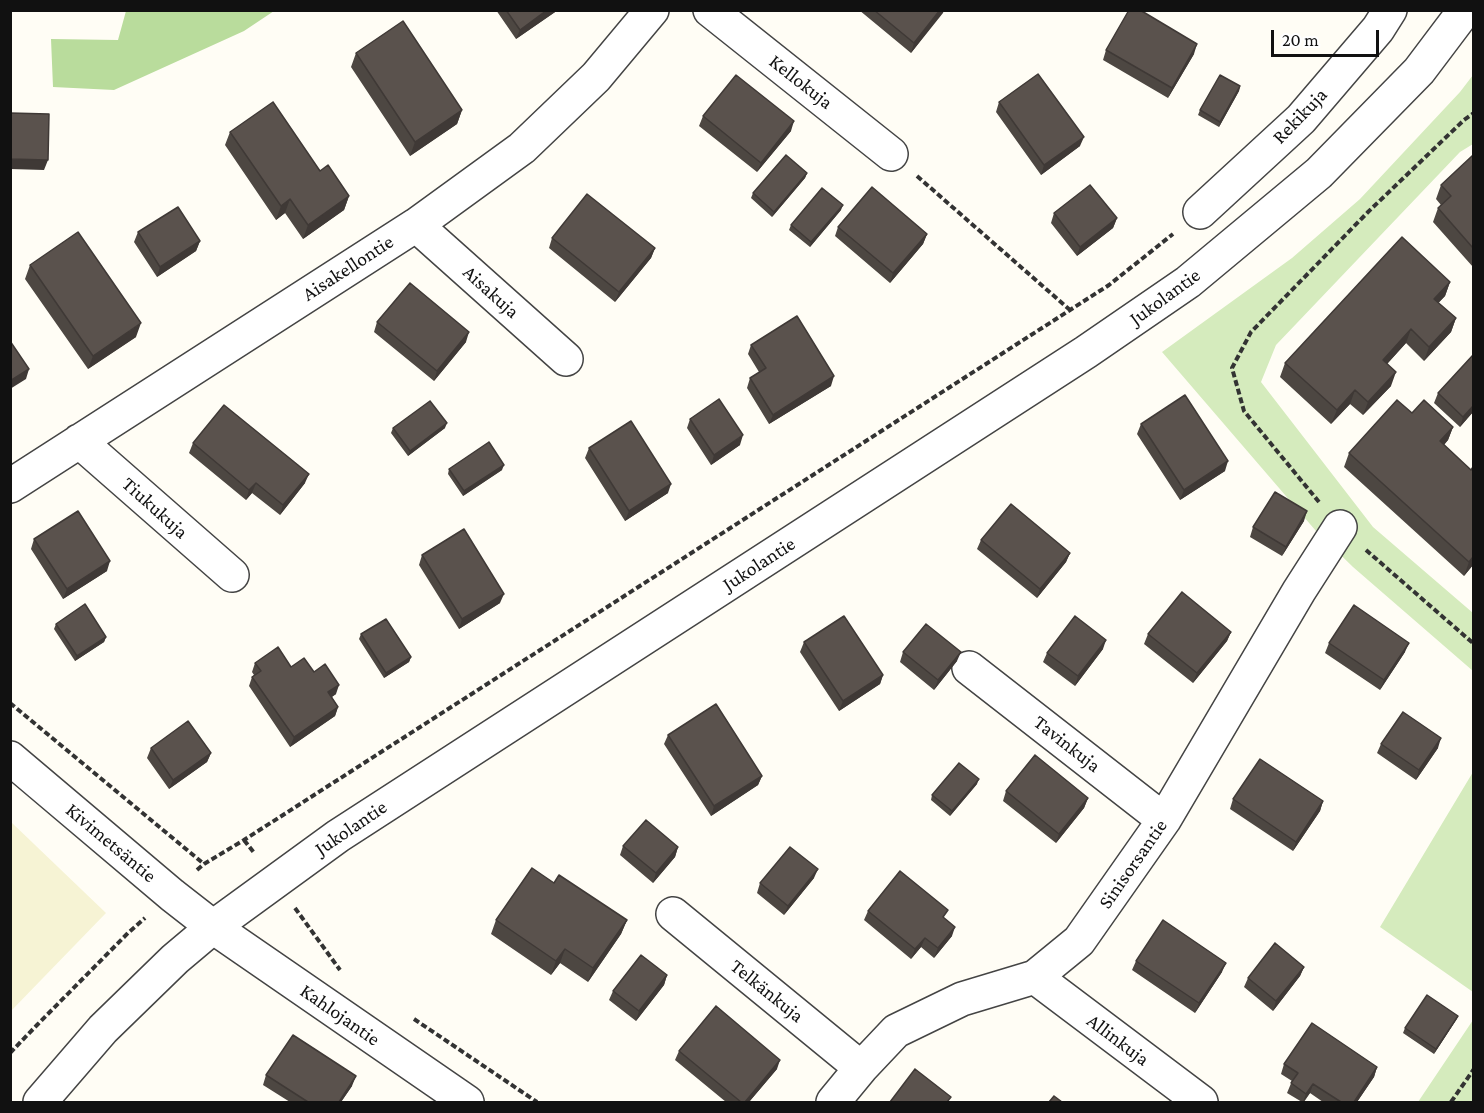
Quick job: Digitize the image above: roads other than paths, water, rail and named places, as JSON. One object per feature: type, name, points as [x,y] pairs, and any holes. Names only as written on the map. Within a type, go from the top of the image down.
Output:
[{"type":"street","name":"Aisakellontie","points":[[10,486],[416,225],[522,148],[596,76],[652,10]]},
{"type":"street","name":"Kellokuja","points":[[711,10],[891,154]]},
{"type":"street","name":"Rekikuja","points":[[1200,212],[1301,119],[1378,29],[1390,10]]},
{"type":"street","name":"Jukolantie","points":[[40,1102],[103,1029],[175,959],[213,927],[338,836],[1086,352],[1188,282],[1319,173],[1419,71],[1465,10]]},
{"type":"street","name":"Aisakuja","points":[[416,225],[566,358]]},
{"type":"street","name":"Tiukukuja","points":[[79,441],[232,575]]},
{"type":"street","name":"Sinisorsantie","points":[[833,1102],[896,1031],[962,999],[1035,977],[1079,941],[1164,820],[1299,591],[1340,527]]},
{"type":"street","name":"Tavinkuja","points":[[969,668],[1164,820]]},
{"type":"street","name":"Kivimetsäntie","points":[[10,758],[213,927]]},
{"type":"street","name":"Telkänkuja","points":[[673,914],[861,1068]]},
{"type":"street","name":"Kahlojantie","points":[[213,927],[467,1102]]},
{"type":"street","name":"Allinkuja","points":[[1035,977],[1201,1102]]}]
